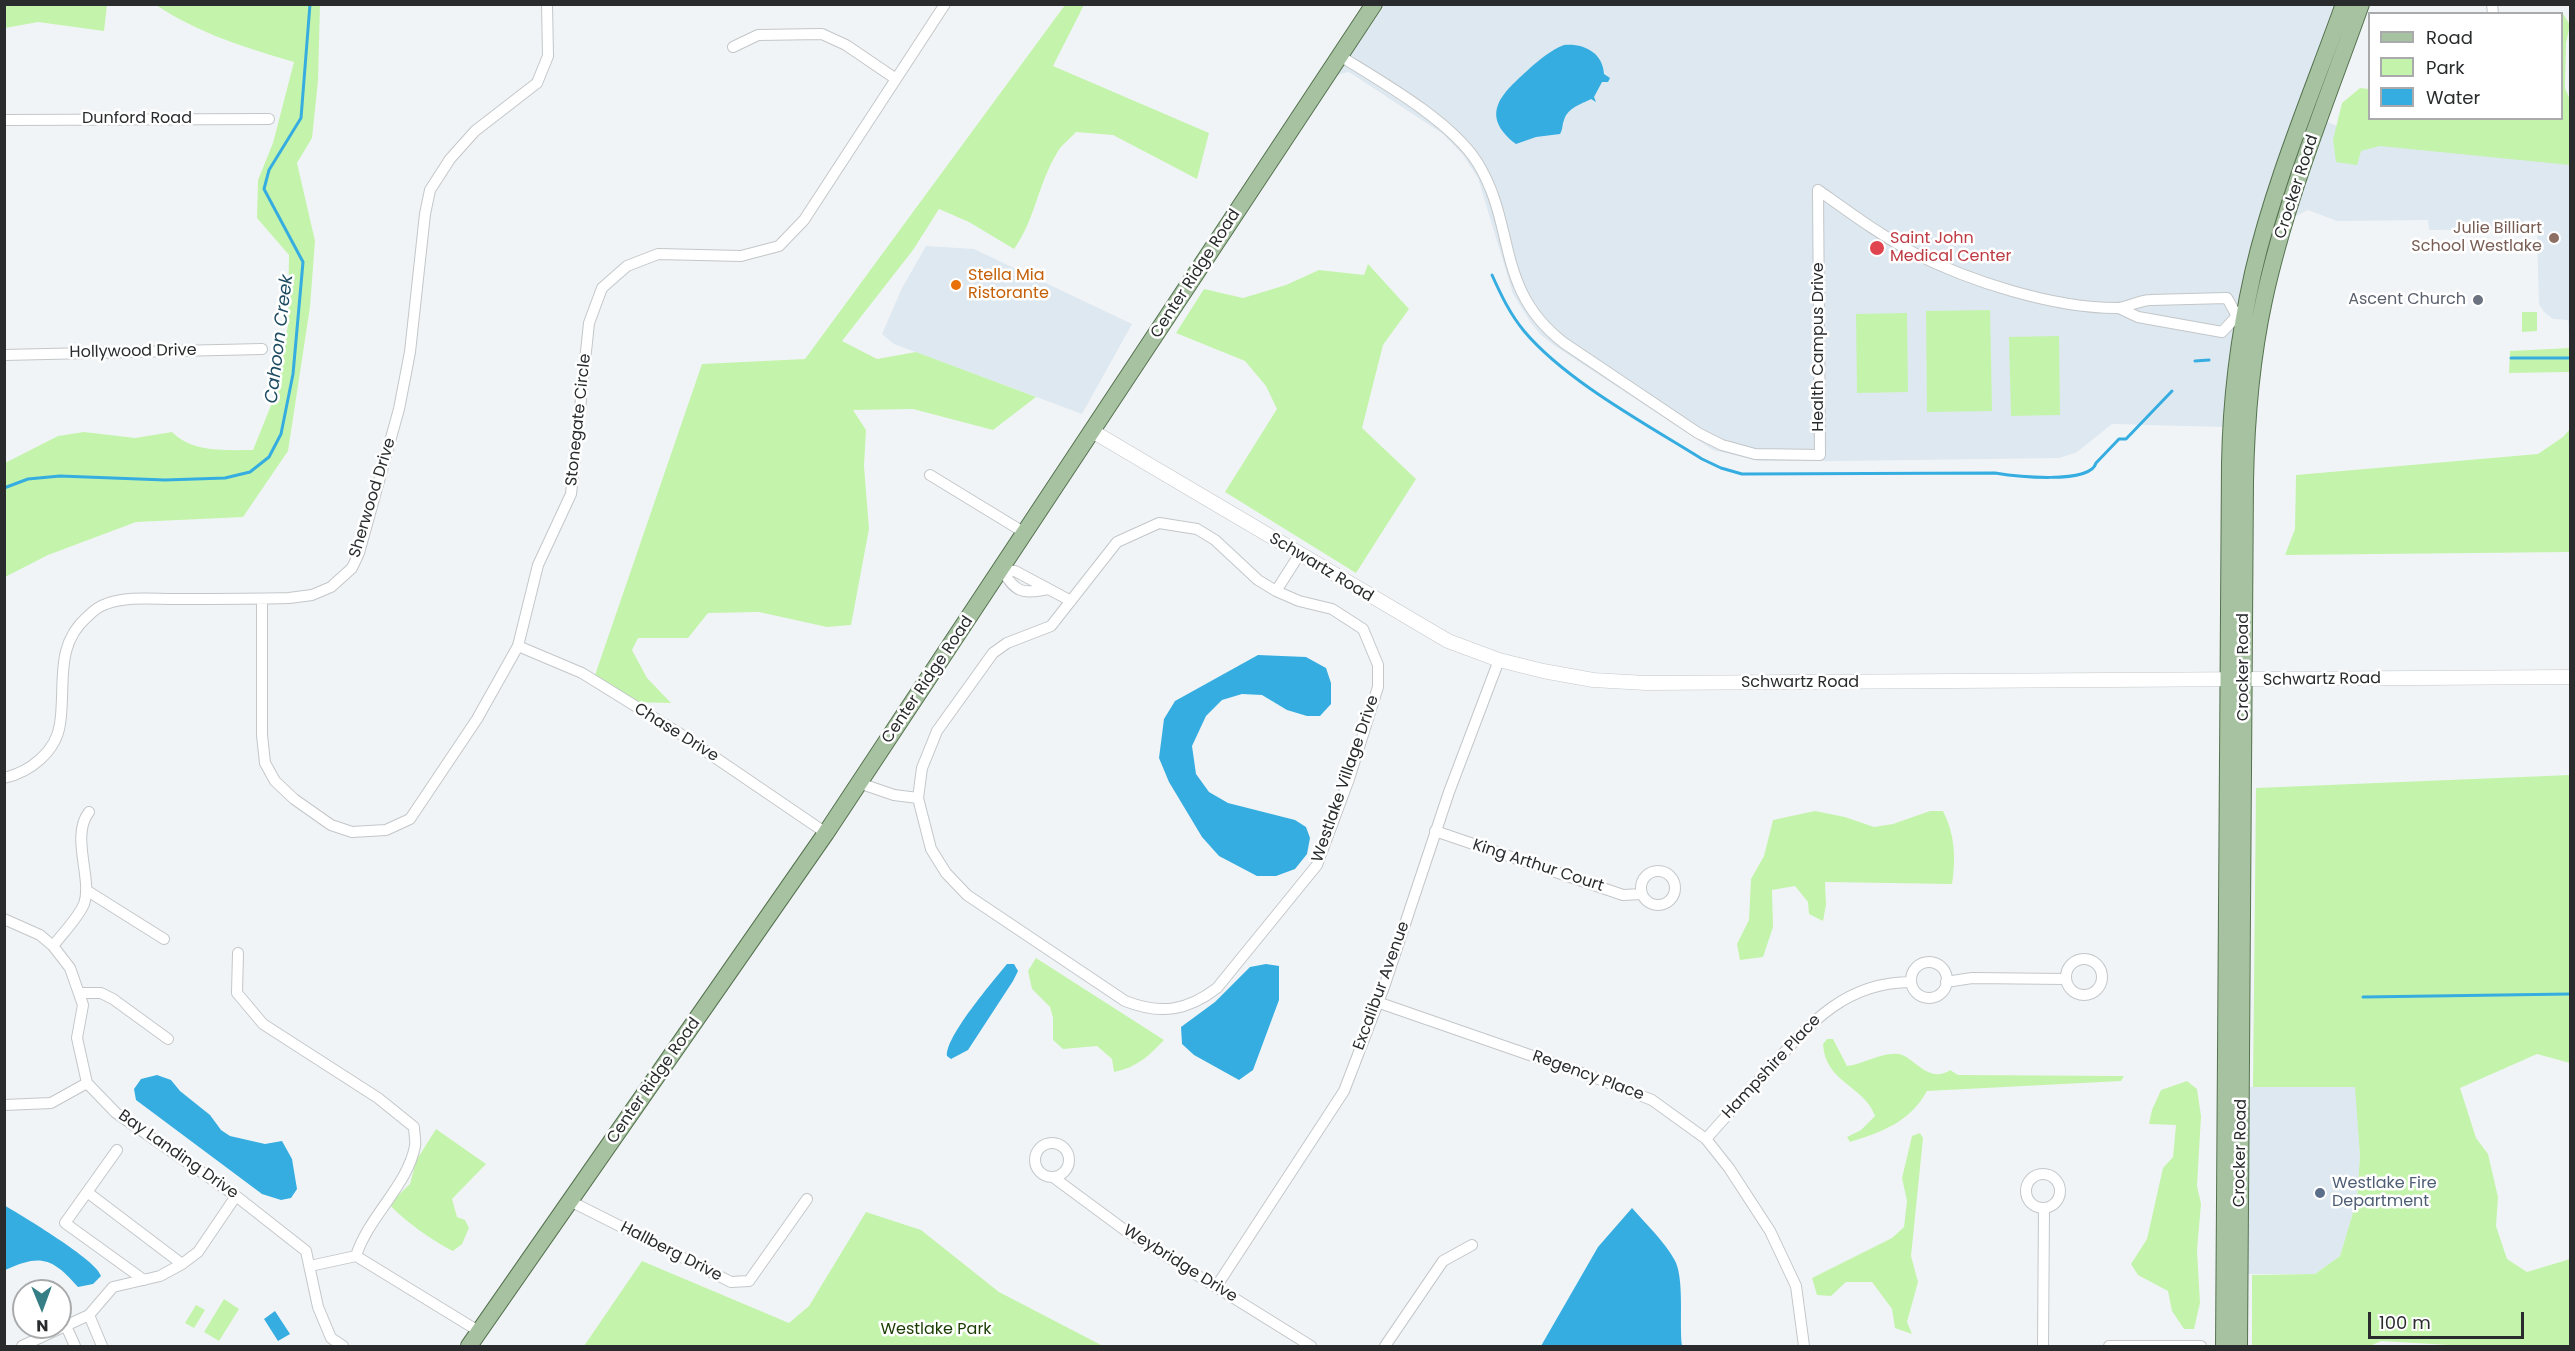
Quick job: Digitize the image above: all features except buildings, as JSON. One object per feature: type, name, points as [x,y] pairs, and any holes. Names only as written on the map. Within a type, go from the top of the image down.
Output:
[{"type":"main road","name":"Center Ridge Road","points":[[469,1347],[826,833],[1374,4]]},
{"type":"main road","name":"Crocker Road","points":[[2239,1347],[2236,681],[2231,432],[2253,273],[2276,197],[2344,4]]},
{"type":"main road","name":"Crocker Road","points":[[2224,1347],[2236,681],[2246,447],[2256,344],[2247,318],[2279,238],[2361,4]]},
{"type":"street","name":"Sherwood Drive","points":[[4,778],[29,770],[41,759],[57,735],[60,724],[64,657],[70,638],[80,623],[105,604],[131,599],[262,598],[312,595],[331,587],[352,568],[366,535],[399,409],[410,352],[425,214],[430,190],[450,159],[475,131],[537,83],[548,56],[547,4]]},
{"type":"street","name":"Stonegate Circle","points":[[262,598],[262,735],[265,763],[275,781],[294,799],[331,825],[352,832],[386,830],[410,819],[477,719],[518,646],[538,565],[571,494],[590,323],[602,288],[627,267],[658,255],[741,256],[779,246],[804,220],[945,4]]},
{"type":"street","points":[[734,47],[759,35],[822,34],[846,45],[896,79]]},
{"type":"street","name":"Health Campus Drive","points":[[1340,56],[1446,127],[1470,152],[1483,172],[1494,199],[1520,292],[1530,309],[1549,331],[1564,344],[1698,433],[1732,449],[1755,454],[1820,455],[1818,190],[1894,241],[1958,272],[2004,288],[2094,307],[2119,308],[2139,317],[2222,332],[2247,318],[2227,298],[2220,297],[2139,300],[2119,308]]},
{"type":"street","name":"Dunford Road","points":[[4,120],[269,118]]},
{"type":"street","name":"Hollywood Drive","points":[[4,355],[262,349]]},
{"type":"street","name":"Schwartz Road","points":[[1092,431],[1448,641],[1499,660],[1562,675],[1646,683],[2236,681],[2571,677]]},
{"type":"street","points":[[930,475],[1026,533]]},
{"type":"street","name":"Westlake Village Drive","points":[[1160,523],[1197,529],[1215,540],[1258,580],[1276,591],[1299,601],[1332,609],[1363,628],[1378,665],[1378,687],[1349,779],[1317,865],[1216,988],[1198,1002],[1172,1009],[1146,1009],[1125,1001],[967,895],[946,873],[931,849],[918,798],[922,768],[937,731],[993,653],[1007,643],[1052,626],[1071,601],[1117,542],[1160,523]]},
{"type":"street","points":[[1276,591],[1299,555]]},
{"type":"street","points":[[1002,570],[1014,571],[1071,601]]},
{"type":"street","name":"Chase Drive","points":[[518,646],[582,673],[681,735],[826,833]]},
{"type":"street","name":"Excalibur Avenue","points":[[1216,1287],[1344,1091],[1384,987],[1435,831],[1499,660]]},
{"type":"street","points":[[859,783],[894,795],[918,798]]},
{"type":"street","points":[[53,946],[84,905],[86,890],[83,874],[82,832],[84,818],[89,812]]},
{"type":"street","name":"King Arthur Court","points":[[1435,831],[1623,895],[1642,894]]},
{"type":"street","points":[[86,890],[164,939]]},
{"type":"street","points":[[4,919],[40,935],[53,946],[70,968],[83,1005],[77,1038],[87,1083],[51,1103],[4,1105]]},
{"type":"street","points":[[238,953],[237,993],[263,1024],[378,1098],[414,1127],[415,1145],[404,1173],[362,1238],[356,1256]]},
{"type":"street","points":[[1929,962],[1940,966],[1946,976],[1946,982],[1938,995],[1927,998],[1916,993],[1911,976],[1918,966],[1929,962]]},
{"type":"street","points":[[1946,982],[1972,978],[2066,979]]},
{"type":"street","name":"Hampshire Place","points":[[1706,1139],[1824,1011],[1851,995],[1878,984],[1911,982]]},
{"type":"street","points":[[79,993],[101,993],[113,999],[168,1039]]},
{"type":"street","name":"Regency Place","points":[[1377,1002],[1596,1078],[1652,1100],[1706,1139],[1729,1168],[1770,1231],[1796,1286],[1804,1347]]},
{"type":"street","name":"Bay Landing Drive","points":[[87,1083],[116,1113],[236,1196],[306,1251],[327,1342],[343,1347]]},
{"type":"street","points":[[117,1150],[65,1223],[144,1280]]},
{"type":"street","name":"Weybridge Drive","points":[[1053,1177],[1126,1231],[1311,1347]]},
{"type":"street","points":[[87,1192],[182,1264]]},
{"type":"street","points":[[72,1323],[89,1315],[113,1287],[160,1276],[198,1252],[236,1196]]},
{"type":"street","name":"Hallberg Drive","points":[[570,1201],[731,1282],[749,1281],[807,1199]]},
{"type":"street","points":[[2043,1347],[2044,1208]]},
{"type":"street","points":[[1384,1347],[1443,1261],[1472,1245]]},
{"type":"street","points":[[310,1266],[356,1256],[480,1332]]},
{"type":"street","points":[[89,1315],[102,1347]]},
{"type":"street","points":[[22,1347],[34,1344]]},
{"type":"street","points":[[2109,1347],[2200,1347]]},
{"type":"shaded area","name":"Saint John Medical Center","points":[[1385,5],[2338,5],[2244,279],[2228,366],[2225,427],[2112,424],[2077,452],[2059,458],[1759,461],[1713,450],[1540,334],[1513,294],[1478,178],[1463,155],[1443,134],[1352,74],[1348,72],[1337,75]]},
{"type":"shaded area","name":"Julie Billiart School Westlake","points":[[2327,122],[2372,139],[2570,158],[2570,348],[2568,320],[2553,319],[2544,312],[2539,304],[2537,232],[2532,221],[2525,220],[2525,229],[2429,230],[2428,220],[2337,221],[2308,210],[2294,217]]},
{"type":"shaded area","points":[[926,246],[974,249],[1132,324],[1082,414],[894,344],[882,334],[902,288]]},
{"type":"shaded area","points":[[2247,1087],[2356,1087],[2360,1156],[2357,1199],[2340,1256],[2315,1274],[2247,1274]]},
{"type":"green space","points":[[5,4],[107,5],[104,31],[38,22],[5,28]]},
{"type":"green space","points":[[156,5],[320,5],[318,81],[312,138],[297,163],[315,241],[310,307],[288,451],[243,517],[136,522],[48,555],[5,577],[5,463],[58,436],[84,432],[135,438],[172,432],[180,439],[200,447],[221,450],[253,450],[276,393],[288,325],[289,255],[257,218],[258,180],[273,143],[294,62],[206,32]]},
{"type":"green space","points":[[1065,5],[1084,5],[1053,66],[1209,133],[1197,179],[1113,135],[1076,132],[1061,147],[1051,165],[1027,226],[1014,249],[969,222],[939,209],[913,250],[842,341],[877,359],[916,352],[1036,397],[993,430],[913,409],[853,410],[866,430],[864,466],[869,529],[851,625],[827,627],[759,612],[708,613],[688,638],[638,638],[632,650],[647,678],[671,703],[634,702],[595,675],[702,364],[805,359]]},
{"type":"green space","points":[[2563,14],[2570,25],[2566,43],[2565,88],[2570,100],[2570,165],[2380,146],[2361,151],[2357,165],[2336,162],[2333,140],[2342,103],[2360,88],[2368,89],[2368,120],[2563,120]]},
{"type":"green space","points":[[1368,264],[1409,309],[1383,345],[1362,428],[1416,479],[1356,573],[1225,492],[1277,409],[1266,386],[1245,361],[1176,333],[1204,289],[1243,298],[1286,285],[1319,270],[1364,275]]},
{"type":"green space","points":[[1990,310],[1992,411],[1927,412],[1926,311]]},
{"type":"green space","points":[[2522,312],[2537,312],[2537,331],[2522,332]]},
{"type":"green space","points":[[1907,313],[1908,392],[1857,393],[1856,314]]},
{"type":"green space","points":[[2059,336],[2060,415],[2011,416],[2009,337]]},
{"type":"green space","points":[[2570,348],[2570,372],[2509,373],[2510,351]]},
{"type":"green space","points":[[2570,429],[2570,552],[2285,555],[2295,529],[2296,475],[2538,454],[2563,437]]},
{"type":"green space","points":[[2570,775],[2570,1063],[2537,1054],[2460,1088],[2476,1138],[2488,1154],[2498,1197],[2496,1226],[2507,1259],[2527,1272],[2570,1259],[2570,1346],[2466,1346],[2381,1341],[2370,1346],[2252,1346],[2252,1275],[2315,1274],[2340,1256],[2357,1199],[2360,1156],[2355,1087],[2253,1087],[2256,788]]},
{"type":"green space","points":[[1815,811],[1845,817],[1874,827],[1893,824],[1930,811],[1943,811],[1954,847],[1952,884],[1825,882],[1826,905],[1823,921],[1809,914],[1808,902],[1795,886],[1772,890],[1773,927],[1763,957],[1740,960],[1737,944],[1749,920],[1751,879],[1764,856],[1773,820]]},
{"type":"green space","points":[[1036,958],[1164,1040],[1142,1060],[1114,1072],[1112,1059],[1097,1046],[1063,1049],[1053,1040],[1053,1018],[1050,1007],[1032,989],[1028,971]]},
{"type":"green space","points":[[1827,1039],[1833,1039],[1847,1066],[1885,1055],[1899,1054],[1935,1074],[1942,1074],[1950,1070],[1958,1075],[2124,1076],[2121,1081],[1927,1091],[1920,1102],[1904,1118],[1884,1130],[1850,1142],[1847,1137],[1861,1130],[1875,1116],[1863,1097],[1837,1076],[1830,1067],[1825,1057],[1823,1044]]},
{"type":"green space","points":[[2187,1081],[2197,1089],[2201,1116],[2197,1186],[2201,1204],[2197,1250],[2200,1303],[2194,1329],[2184,1329],[2172,1311],[2168,1291],[2138,1275],[2131,1264],[2147,1239],[2163,1168],[2173,1157],[2176,1125],[2149,1124],[2152,1110],[2161,1090]]},
{"type":"green space","points":[[436,1129],[486,1164],[452,1199],[457,1217],[465,1220],[469,1228],[462,1244],[453,1251],[419,1230],[389,1204],[410,1184],[416,1161]]},
{"type":"green space","points":[[1920,1133],[1923,1138],[1911,1256],[1918,1282],[1907,1322],[1912,1334],[1895,1328],[1892,1309],[1872,1282],[1846,1282],[1831,1296],[1817,1295],[1812,1278],[1892,1238],[1904,1227],[1907,1201],[1902,1178],[1912,1136]]},
{"type":"green space","name":"Westlake Park","points":[[866,1212],[921,1230],[999,1292],[1103,1346],[584,1346],[642,1261],[789,1323],[809,1306]]},
{"type":"green space","points":[[224,1299],[239,1309],[219,1341],[204,1332]]},
{"type":"green space","points":[[196,1305],[205,1310],[194,1328],[185,1323]]},
{"type":"water","points":[[1564,45],[1579,46],[1591,51],[1600,60],[1604,74],[1610,78],[1608,82],[1602,82],[1594,97],[1596,102],[1591,99],[1569,112],[1560,134],[1536,137],[1516,144],[1504,133],[1498,123],[1496,113],[1498,104],[1511,86],[1529,69],[1550,52]]},
{"type":"water","points":[[1258,655],[1306,657],[1326,668],[1331,683],[1331,704],[1320,716],[1307,716],[1287,710],[1262,695],[1242,694],[1222,700],[1206,716],[1192,746],[1196,774],[1209,792],[1228,803],[1295,820],[1306,827],[1310,838],[1307,854],[1295,869],[1276,876],[1257,876],[1219,856],[1202,837],[1169,782],[1159,758],[1164,719],[1175,701]]},
{"type":"water","points":[[1007,964],[1014,964],[1018,971],[1013,981],[968,1050],[951,1059],[947,1056],[948,1047],[954,1036],[971,1009]]},
{"type":"water","points":[[1266,964],[1279,966],[1279,1000],[1253,1070],[1239,1080],[1194,1055],[1182,1044],[1181,1027],[1215,1002],[1250,967]]},
{"type":"water","points":[[157,1075],[171,1080],[180,1091],[210,1115],[221,1130],[230,1136],[265,1144],[282,1141],[292,1159],[297,1189],[291,1198],[281,1200],[262,1194],[136,1100],[134,1089],[141,1079]]},
{"type":"water","points":[[4,1205],[73,1249],[101,1276],[93,1284],[78,1287],[61,1269],[45,1261],[28,1262],[5,1270]]},
{"type":"water","points":[[1632,1208],[1665,1246],[1677,1267],[1681,1288],[1682,1346],[1541,1346],[1598,1247]]},
{"type":"water","points":[[275,1311],[290,1334],[278,1341],[264,1319]]},
{"type":"waterway","name":"Cahoon Creek","points":[[4,488],[28,479],[60,476],[165,480],[225,478],[250,472],[269,457],[281,434],[293,374],[303,262],[264,189],[269,170],[301,118],[310,4]]},
{"type":"waterway","points":[[1492,275],[1519,325],[1562,367],[1608,401],[1702,459],[1742,474],[1995,473],[2066,477],[2091,470],[2119,439],[2126,439],[2172,391]]},
{"type":"waterway","points":[[2511,358],[2570,358]]},
{"type":"waterway","points":[[2195,361],[2209,360]]},
{"type":"waterway","points":[[2363,997],[2570,994]]},
{"type":"place","name":"Julie Billiart School Westlake","points":[[2554,238]]},
{"type":"place","name":"Saint John Medical Center","points":[[1877,248]]},
{"type":"place","name":"Stella Mia Ristorante","points":[[956,285]]},
{"type":"place","name":"Ascent Church","points":[[2478,300]]},
{"type":"place","name":"Westlake Fire Department","points":[[2320,1193]]}]
